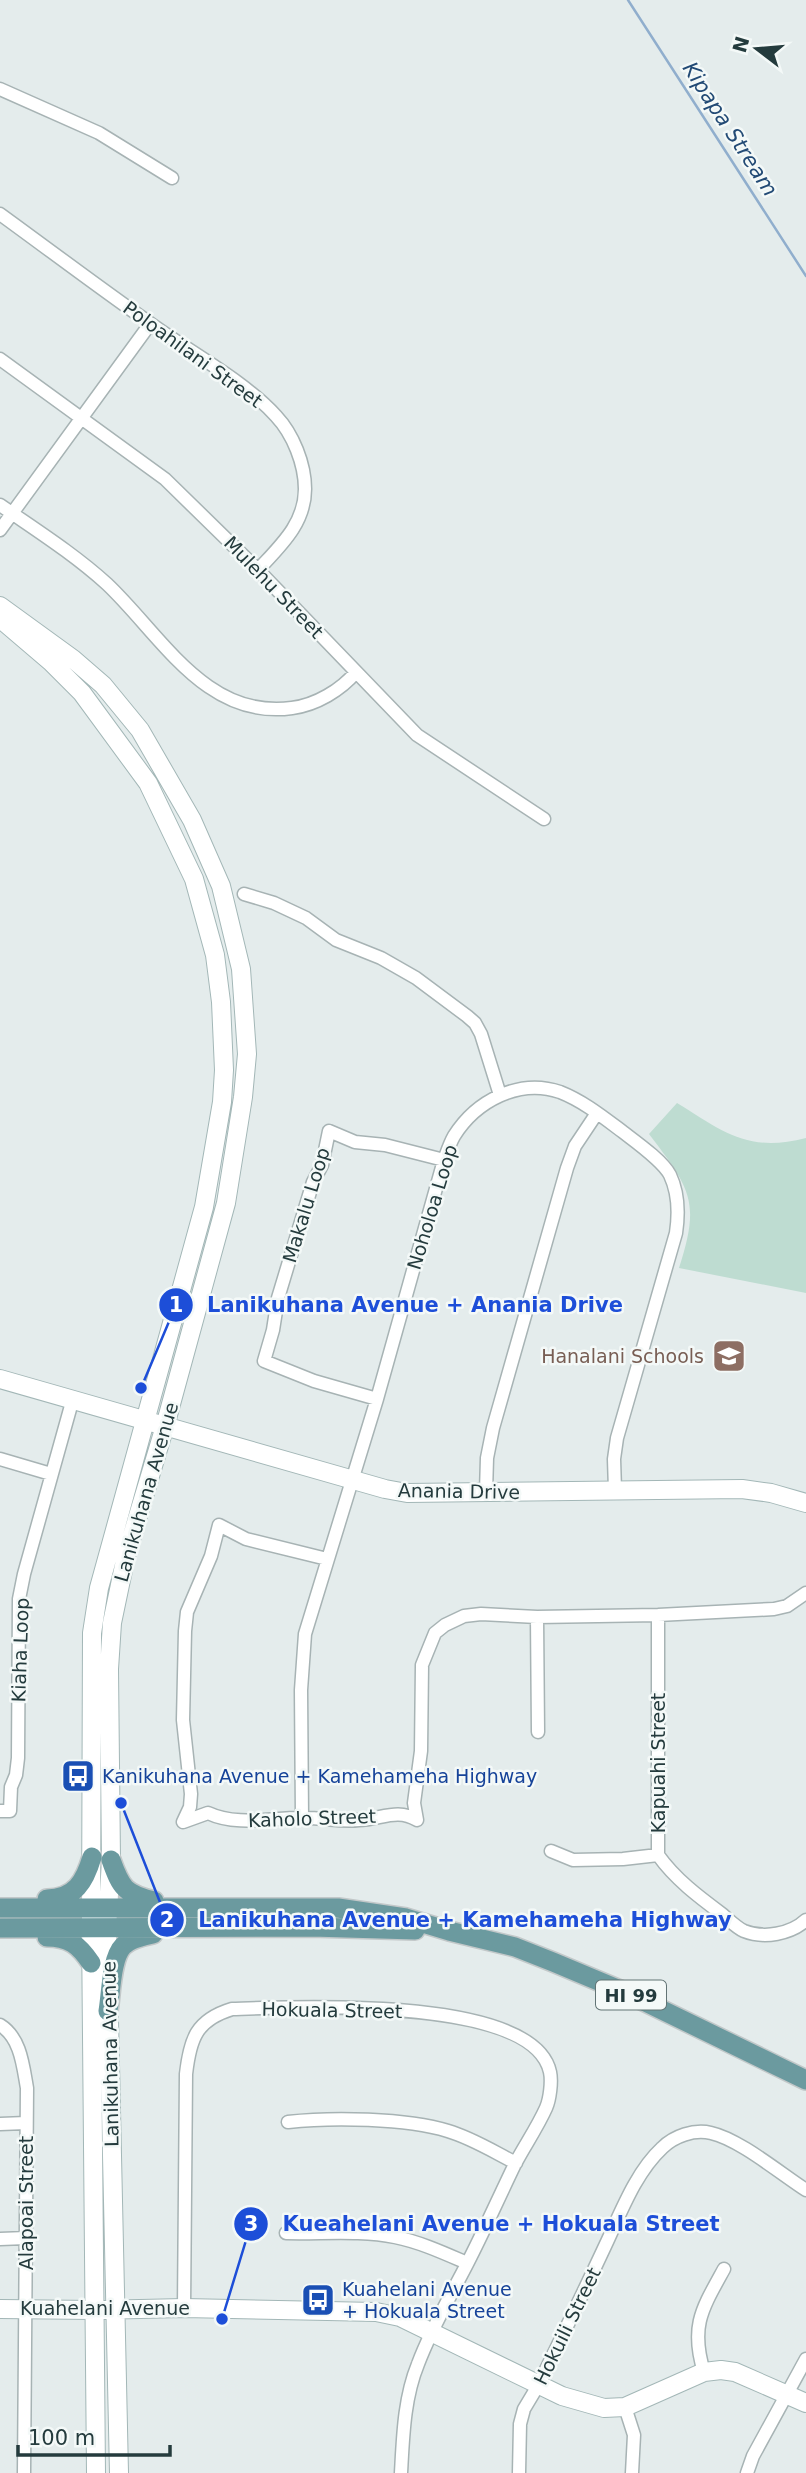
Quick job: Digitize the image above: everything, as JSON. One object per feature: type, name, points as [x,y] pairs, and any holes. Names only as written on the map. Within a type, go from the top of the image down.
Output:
[{"type":"main road","points":[[0,1899],[56,1899],[66,1896],[81,1884],[102,1859],[127,1892],[176,1907]]},
{"type":"main road","name":"HI 99","points":[[0,1928],[176,1907],[338,1908],[406,1918],[514,1947],[553,1962],[627,1993],[806,2080]]},
{"type":"main road","name":"HI 99","points":[[0,1908],[100,1918],[169,1929],[312,1927],[449,1931]]},
{"type":"main road","points":[[108,2011],[115,1962],[120,1949],[139,1937],[169,1929]]},
{"type":"main road","points":[[0,1936],[54,1937],[71,1941],[92,1963]]},
{"type":"street","points":[[0,89],[99,133],[172,177]]},
{"type":"street","name":"Poloahilani Street","points":[[0,214],[150,324],[257,397],[277,417],[294,441],[305,490],[301,515],[286,540],[258,570]]},
{"type":"street","points":[[0,530],[150,324]]},
{"type":"street","name":"Mulehu Street","points":[[0,359],[165,479],[258,570],[417,735],[544,819]]},
{"type":"street","points":[[0,505],[79,560],[107,584],[187,670],[224,697],[264,709],[300,707],[319,700],[348,682],[356,672]]},
{"type":"street","name":"Lanikuhana Avenue","points":[[0,606],[73,659],[103,685],[140,730],[192,820],[221,886],[241,969],[247,1054],[226,1203],[165,1426],[125,1556],[112,1623],[100,1918],[108,2011],[120,2473]]},
{"type":"street","name":"Lanikuhana Avenue","points":[[0,619],[51,662],[82,693],[148,783],[194,879],[215,955],[221,1002],[224,1070],[222,1102],[204,1207],[143,1420],[94,1614],[92,1633],[102,1859]]},
{"type":"street","points":[[244,894],[284,908],[306,919],[336,940],[381,958],[416,978],[467,1016],[481,1034],[500,1095]]},
{"type":"street","name":"Noholoa Loop","points":[[302,1818],[305,1634],[377,1399],[444,1160],[454,1136],[481,1107],[500,1095],[519,1088],[539,1087],[558,1092],[597,1112],[668,1172],[676,1192],[678,1215],[667,1269],[617,1438],[614,1459],[615,1490]]},
{"type":"street","points":[[486,1492],[487,1458],[493,1428],[566,1168],[575,1146],[597,1112]]},
{"type":"street","name":"Makalu Loop","points":[[377,1399],[314,1381],[264,1361],[278,1298],[313,1182],[322,1165],[329,1130],[355,1142],[385,1145],[444,1160]]},
{"type":"street","name":"Anania Drive","points":[[0,1379],[72,1402],[407,1493],[743,1489],[771,1493],[806,1503]]},
{"type":"street","name":"Kiaha Loop","points":[[0,1811],[10,1811],[11,1787],[18,1758],[19,1600],[72,1402]]},
{"type":"street","points":[[0,1458],[51,1474]]},
{"type":"street","name":"Kaholo Street","points":[[327,1559],[246,1539],[219,1525],[211,1556],[187,1612],[183,1720],[191,1794],[190,1808],[183,1822],[208,1813],[222,1819],[240,1820],[302,1818],[359,1821],[399,1813],[417,1820],[414,1803],[421,1751],[422,1665],[435,1633],[444,1625],[464,1616],[658,1615],[774,1609],[788,1606],[806,1593]]},
{"type":"street","name":"Kapuahi Street","points":[[658,1615],[658,1855],[670,1872],[744,1931],[766,1935],[783,1933],[806,1920]]},
{"type":"street","points":[[537,1617],[538,1732]]},
{"type":"street","points":[[551,1851],[573,1860],[658,1855]]},
{"type":"street","name":"Lanikuhana Avenue","points":[[96,2473],[92,1963],[100,1918]]},
{"type":"street","name":"Hokuala Street","points":[[184,2308],[186,2074],[189,2050],[194,2037],[203,2024],[216,2014],[232,2008],[373,2007],[449,2017],[498,2027],[517,2034],[533,2045],[550,2072],[547,2106],[431,2333],[410,2387],[401,2473]]},
{"type":"street","name":"Alapoai Street","points":[[0,2025],[18,2046],[27,2088],[24,2473]]},
{"type":"street","points":[[288,2122],[316,2119],[408,2123],[447,2130],[516,2163]]},
{"type":"street","points":[[0,2124],[26,2123]]},
{"type":"street","name":"Hokuili Street","points":[[519,2473],[520,2424],[524,2409],[539,2384],[622,2210],[647,2164],[663,2146],[692,2132],[709,2132],[729,2139],[806,2190]]},
{"type":"street","points":[[286,2234],[385,2235],[421,2244],[467,2263]]},
{"type":"street","points":[[0,2239],[26,2238]]},
{"type":"street","points":[[704,2372],[696,2338],[697,2325],[723,2269]]},
{"type":"street","name":"Kuahelani Avenue","points":[[0,2309],[358,2310],[400,2317],[562,2396],[583,2403],[625,2407],[704,2372],[735,2372],[806,2403]]},
{"type":"street","points":[[747,2473],[753,2456],[806,2359]]},
{"type":"street","points":[[625,2407],[634,2435],[632,2473]]},
{"type":"green space","points":[[677,1103],[737,1137],[768,1143],[806,1138],[806,1293],[679,1268],[689,1226],[688,1196],[674,1168],[649,1134]]},
{"type":"waterway","name":"Kipapa Stream","points":[[628,0],[806,276]]},
{"type":"place","name":"Hanalani Schools","points":[[729,1356]]},
{"type":"place","name":"Lanikuhana Avenue + Anania Drive","points":[[141,1388]]},
{"type":"place","name":"Kanikuhana Avenue + Kamehameha Highway","points":[[78,1776]]},
{"type":"place","name":"Lanikuhana Avenue + Kamehameha Highway","points":[[121,1803]]},
{"type":"place","name":"Kuahelani Avenue + Hokuala Street","points":[[318,2300]]},
{"type":"place","name":"Kueahelani Avenue + Hokuala Street","points":[[222,2319]]}]
